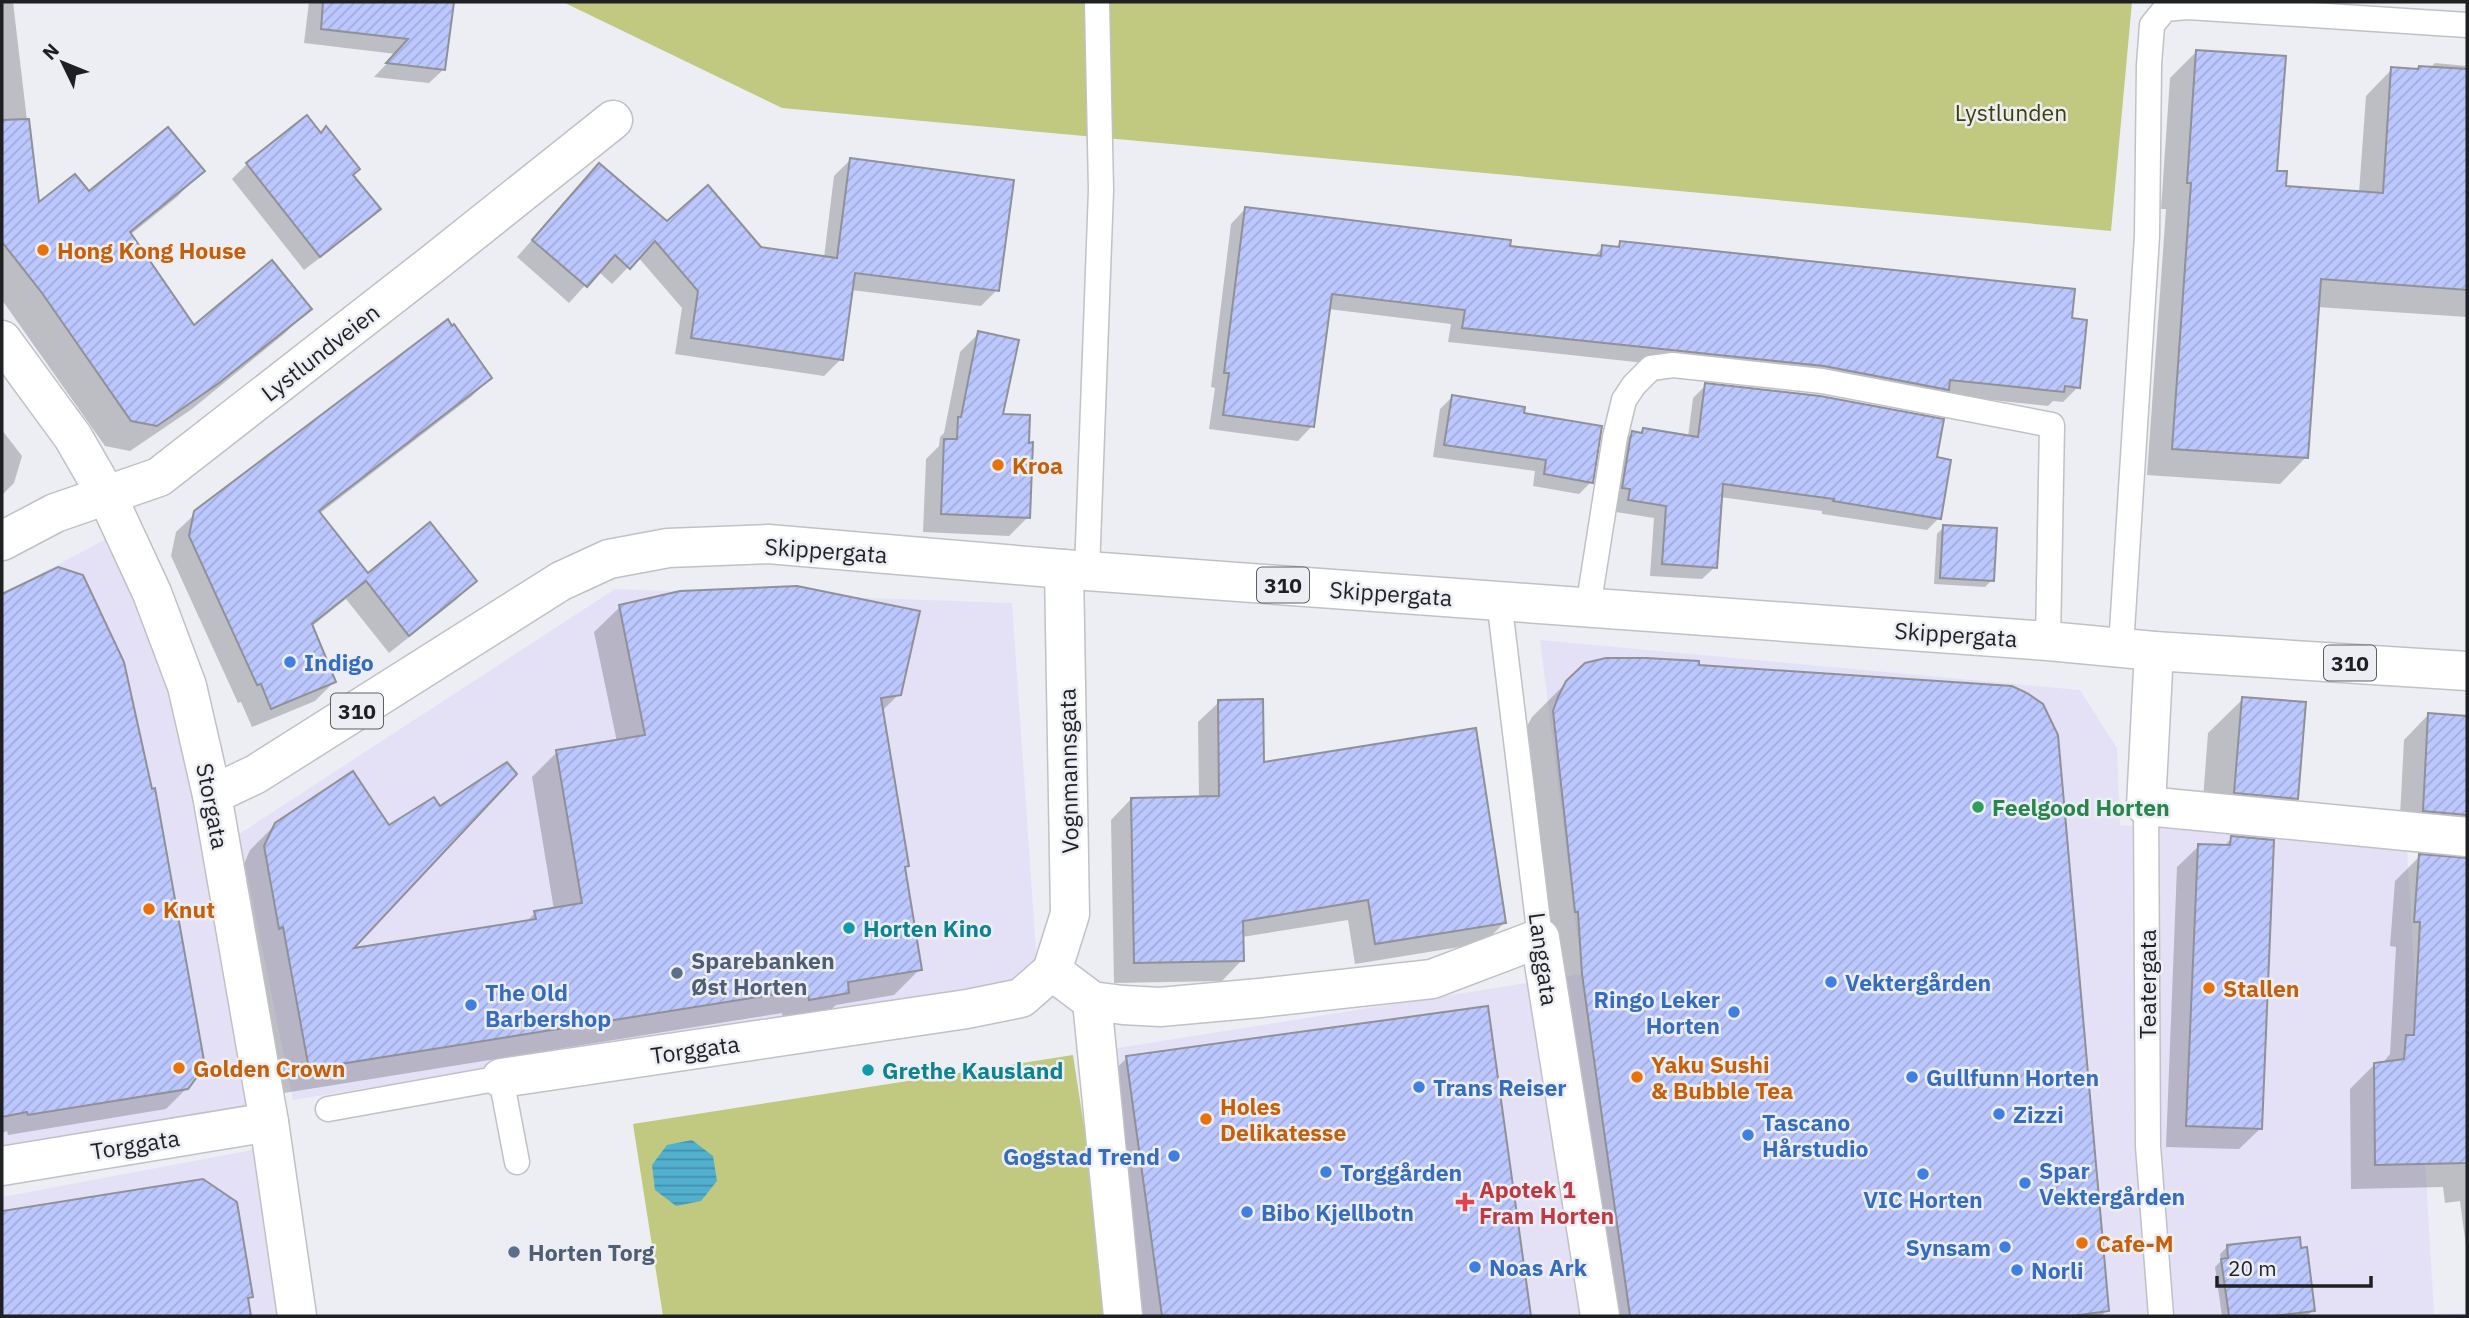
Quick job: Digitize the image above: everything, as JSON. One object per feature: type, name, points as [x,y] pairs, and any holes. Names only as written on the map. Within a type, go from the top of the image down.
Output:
[{"type":"main road","name":"Lystlundveien","points":[[2,541],[55,513],[159,477],[613,120]]},
{"type":"main road","name":"Storgata","points":[[2,340],[73,437],[107,496],[152,593],[187,686],[212,795],[269,1122],[297,1316]]},
{"type":"main road","name":"Skippergata","points":[[212,795],[256,774],[561,581],[609,559],[668,548],[768,544],[1076,570],[2467,671]]},
{"type":"main road","name":"Vognmannsgata","points":[[1052,971],[1070,914],[1076,570]]},
{"type":"main road","name":"Teatergata","points":[[2138,649],[2146,806]]},
{"type":"main road","points":[[2146,806],[2467,837]]},
{"type":"main road","points":[[1052,971],[1092,1001],[1160,1007],[1432,979],[1540,938]]},
{"type":"main road","name":"Langgata","points":[[1540,938],[1600,1316]]},
{"type":"main road","name":"Torggata","points":[[502,1078],[967,1009],[1021,998],[1052,971]]},
{"type":"main road","points":[[1092,1001],[1123,1316]]},
{"type":"main road","name":"Torggata","points":[[2,1166],[269,1122]]},
{"type":"lane","points":[[1076,570],[1101,190],[1097,2]]},
{"type":"lane","points":[[2138,649],[2149,65],[2152,25],[2165,9],[2188,7],[2467,25]]},
{"type":"lane","points":[[1588,608],[1615,437],[1624,400],[1634,385],[1651,369],[1673,365],[1822,381],[2052,425],[2048,641]]},
{"type":"lane","name":"Langgata","points":[[1499,600],[1540,938]]},
{"type":"lane","name":"Teatergata","points":[[2146,806],[2148,1146],[2161,1316]]},
{"type":"lane","points":[[502,1078],[517,1162]]},
{"type":"lane","name":"Torggata","points":[[328,1109],[502,1078]]},
{"type":"shaded area","points":[[112,536],[174,704],[269,1122],[2,1154],[2,594]]},
{"type":"shaded area","points":[[615,589],[1012,603],[1038,979],[293,1100],[239,834]]},
{"type":"shaded area","points":[[1540,640],[2080,690],[2117,748],[2120,825],[2407,848],[2434,1314],[2467,1313],[2467,1316],[1140,1316],[1105,1050],[1582,974]]},
{"type":"shaded area","points":[[257,1149],[282,1316],[2,1316],[2,1197]]},
{"type":"green space","name":"Lystlunden","points":[[563,2],[2132,2],[2111,231],[782,108]]},
{"type":"green space","points":[[1073,1055],[1113,1316],[663,1316],[633,1124]]},
{"type":"water","points":[[692,1140],[713,1156],[717,1181],[701,1201],[676,1206],[655,1190],[652,1165],[667,1145]]},
{"type":"building","points":[[323,2],[454,2],[445,70],[386,63],[408,39],[321,29]]},
{"type":"building","points":[[2196,50],[2286,56],[2277,171],[2287,171],[2286,186],[2383,193],[2391,67],[2467,69],[2467,290],[2321,279],[2308,458],[2172,449],[2191,183],[2187,183]]},
{"type":"building","points":[[307,115],[321,133],[326,126],[360,169],[353,175],[381,209],[320,257],[246,163]]},
{"type":"building","points":[[29,119],[39,202],[75,174],[89,191],[168,127],[205,171],[130,232],[194,325],[272,260],[312,309],[219,383],[157,426],[131,421],[42,293],[2,242],[2,120]]},
{"type":"building","points":[[850,158],[1014,180],[999,291],[855,273],[843,360],[691,338],[698,291],[655,241],[630,269],[615,255],[587,287],[532,240],[599,163],[667,221],[708,185],[761,247],[837,258]]},
{"type":"building","points":[[1245,207],[1511,240],[1510,246],[1601,256],[1602,245],[1619,247],[1620,241],[2075,289],[2072,318],[2087,320],[2080,388],[2065,386],[2064,392],[1950,380],[1949,390],[1824,366],[1462,328],[1465,310],[1332,294],[1314,427],[1223,415],[1229,373],[1224,373]]},
{"type":"building","points":[[448,319],[492,378],[319,511],[368,573],[430,522],[477,581],[409,636],[366,581],[312,624],[336,682],[271,709],[261,684],[257,685],[189,536],[194,511]]},
{"type":"building","points":[[978,331],[1019,340],[1003,414],[1030,415],[1029,443],[1033,442],[1030,518],[941,514],[944,439],[957,439],[958,417],[961,417]]},
{"type":"building","points":[[1705,383],[1820,396],[1944,419],[1937,457],[1951,460],[1941,519],[1833,501],[1834,499],[1723,484],[1717,568],[1662,564],[1666,506],[1628,500],[1630,489],[1622,488],[1632,431],[1642,433],[1643,428],[1698,437]]},
{"type":"building","points":[[1452,395],[1525,407],[1524,413],[1602,426],[1593,483],[1544,474],[1546,460],[1444,445]]},
{"type":"building","points":[[1943,525],[1997,528],[1994,581],[1940,578]]},
{"type":"building","points":[[58,567],[83,575],[124,662],[152,789],[155,788],[205,1066],[188,1089],[2,1117],[2,594]]},
{"type":"building","points":[[797,586],[920,611],[901,695],[881,698],[909,866],[905,867],[922,970],[848,982],[849,993],[809,1000],[807,989],[309,1069],[283,927],[279,929],[264,846],[275,823],[353,771],[389,825],[434,797],[440,806],[507,762],[517,774],[354,948],[536,919],[534,911],[582,903],[556,750],[645,735],[619,605],[680,591]]},
{"type":"building","name":"Vektergården","points":[[1606,658],[1699,661],[1699,665],[2012,686],[2043,704],[2058,735],[2109,1311],[2072,1316],[1630,1316],[1582,974],[1578,912],[1575,912],[1553,711],[1566,681],[1585,663]]},
{"type":"building","points":[[2242,697],[2306,702],[2298,799],[2234,793]]},
{"type":"building","points":[[1263,699],[1264,762],[1476,728],[1506,923],[1375,944],[1368,900],[1243,921],[1244,961],[1134,963],[1131,798],[1219,796],[1218,700]]},
{"type":"building","points":[[2428,713],[2467,716],[2467,815],[2423,811]]},
{"type":"building","points":[[2231,836],[2274,840],[2262,1129],[2186,1126],[2198,844],[2230,845]]},
{"type":"building","points":[[2419,854],[2467,858],[2467,1163],[2375,1165],[2374,1063],[2404,1059],[2406,1035],[2414,1035],[2420,922],[2414,922]]},
{"type":"building","name":"Torggården","points":[[1488,1006],[1531,1316],[1162,1316],[1126,1056]]},
{"type":"building","points":[[203,1179],[237,1202],[253,1297],[248,1298],[251,1316],[2,1316],[2,1211]]},
{"type":"building","points":[[2300,1237],[2301,1248],[2307,1247],[2315,1311],[2274,1316],[2229,1316],[2221,1259],[2228,1258],[2227,1245]]},
{"type":"place","name":"Hong Kong House","points":[[43,250]]},
{"type":"place","name":"Kroa","points":[[998,465]]},
{"type":"place","name":"Indigo","points":[[290,662]]},
{"type":"place","name":"Feelgood Horten","points":[[1978,807]]},
{"type":"place","name":"Knut","points":[[149,909]]},
{"type":"place","name":"Horten Kino","points":[[849,928]]},
{"type":"place","name":"Sparebanken Øst Horten","points":[[677,973]]},
{"type":"place","name":"Vektergården","points":[[1831,982]]},
{"type":"place","name":"Stallen","points":[[2209,988]]},
{"type":"place","name":"The Old Barbershop","points":[[471,1005]]},
{"type":"place","name":"Ringo Leker Horten","points":[[1734,1012]]},
{"type":"place","name":"Golden Crown","points":[[179,1068]]},
{"type":"place","name":"Grethe Kausland","points":[[868,1070]]},
{"type":"place","name":"Yaku Sushi & Bubble Tea","points":[[1637,1077]]},
{"type":"place","name":"Gullfunn Horten","points":[[1912,1077]]},
{"type":"place","name":"Trans Reiser","points":[[1419,1087]]},
{"type":"place","name":"Zizzi","points":[[1999,1114]]},
{"type":"place","name":"Holes Delikatesse","points":[[1206,1119]]},
{"type":"place","name":"Tascano Hårstudio","points":[[1748,1135]]},
{"type":"place","name":"Gogstad Trend","points":[[1174,1156]]},
{"type":"place","name":"Torggården","points":[[1326,1172]]},
{"type":"place","name":"VIC Horten","points":[[1923,1174]]},
{"type":"place","name":"Spar Vektergården","points":[[2025,1183]]},
{"type":"place","name":"Apotek 1 Fram Horten","points":[[1465,1202]]},
{"type":"place","name":"Bibo Kjellbotn","points":[[1247,1212]]},
{"type":"place","name":"Cafe-M","points":[[2082,1243]]},
{"type":"place","name":"Synsam","points":[[2005,1247]]},
{"type":"place","name":"Horten Torg","points":[[514,1252]]},
{"type":"place","name":"Noas Ark","points":[[1475,1267]]},
{"type":"place","name":"Norli","points":[[2017,1270]]}]
